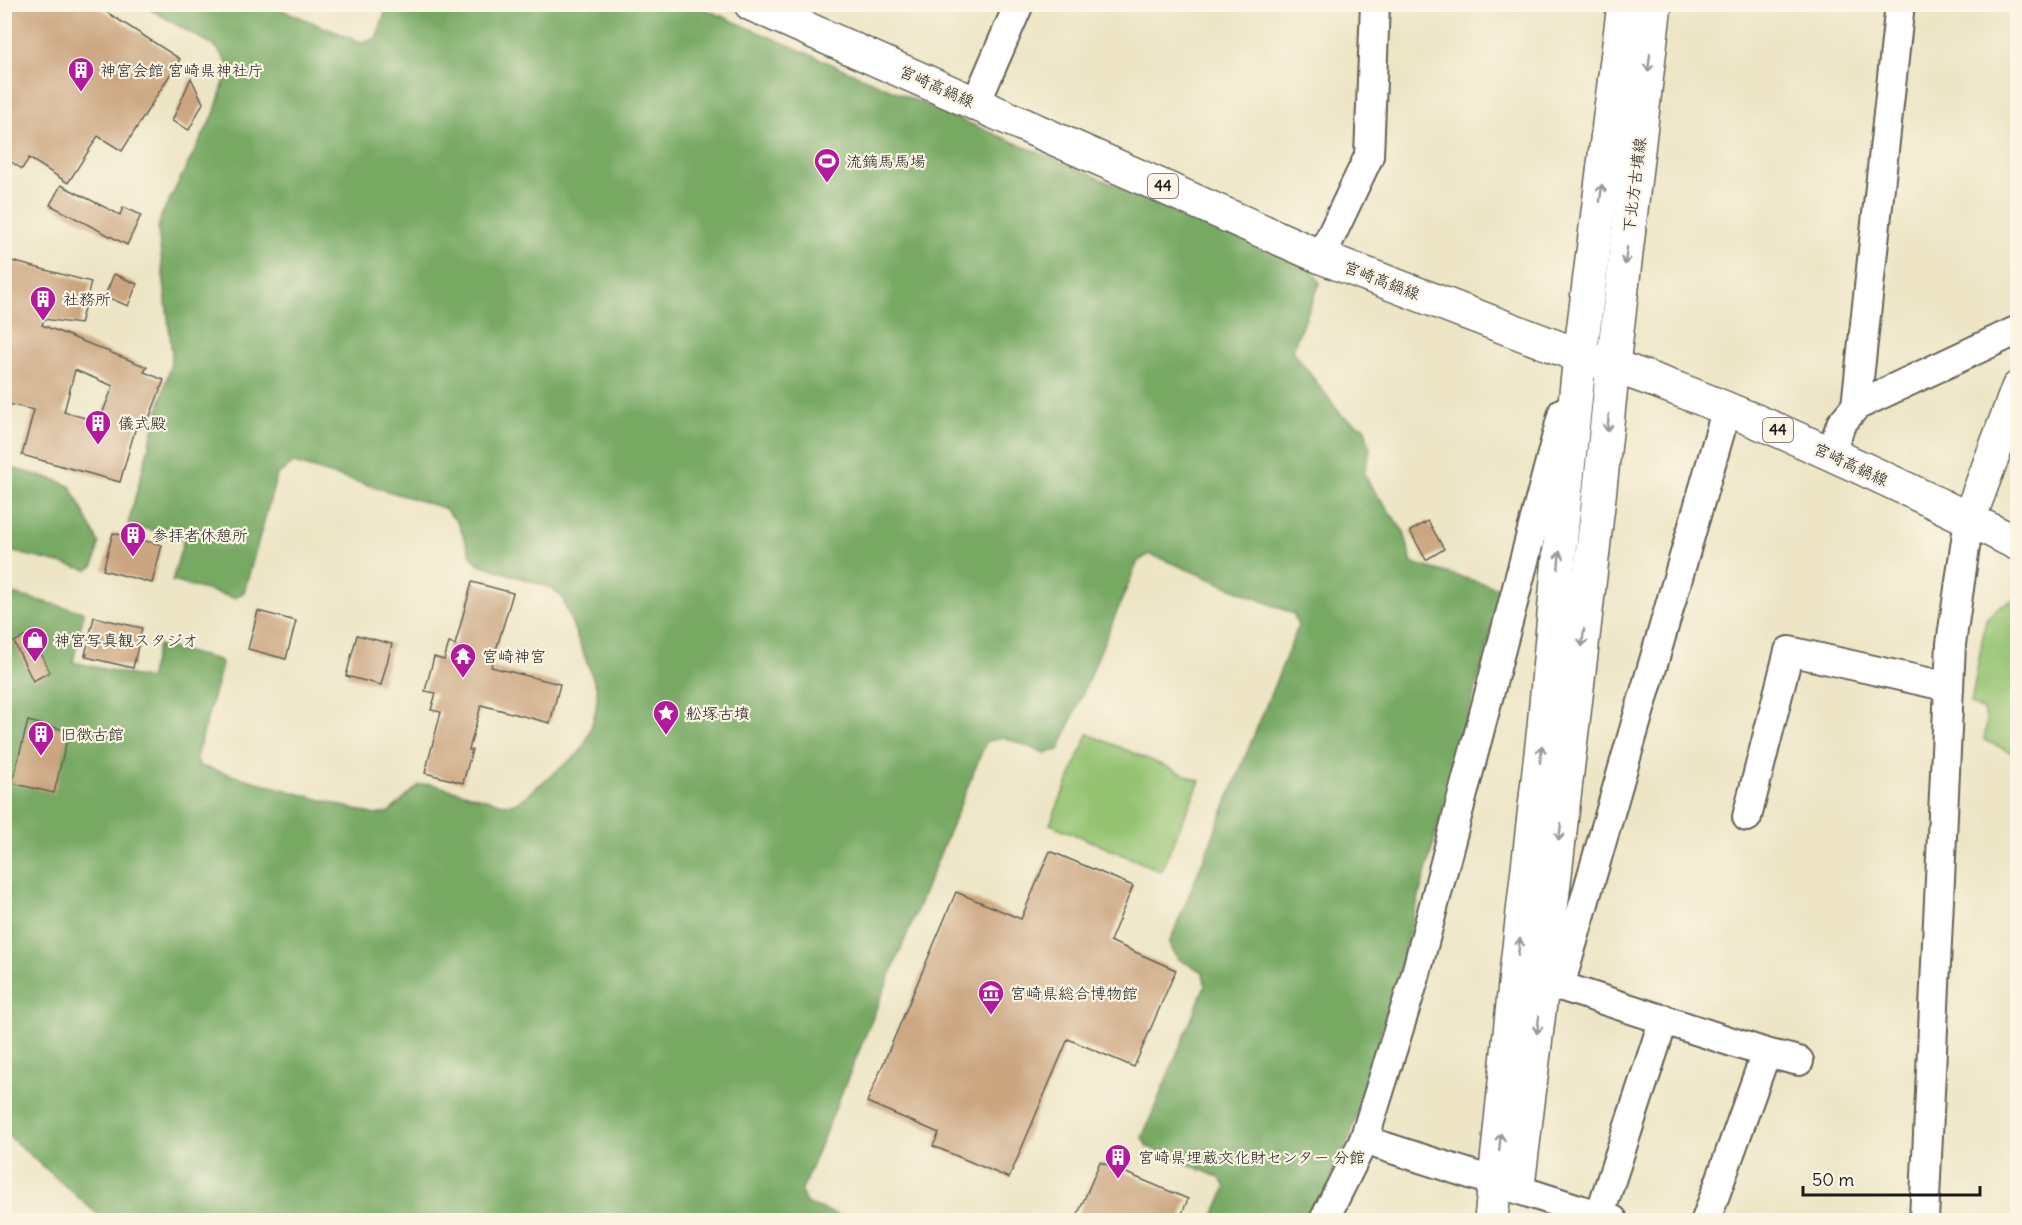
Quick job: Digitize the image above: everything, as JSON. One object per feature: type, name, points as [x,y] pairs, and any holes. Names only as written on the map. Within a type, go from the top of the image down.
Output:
[{"type":"main road","name":"宮崎高鍋線","points":[[751,4],[1321,257],[1580,356],[1614,365],[1727,408],[1831,453],[2018,544]]},
{"type":"main road","name":"下北方古墳線","points":[[1509,1197],[1516,974],[1544,727],[1580,356],[1624,4]]},
{"type":"main road","name":"下北方古墳線","points":[[1509,1197],[1551,988],[1557,850],[1598,516],[1655,4]]},
{"type":"main road","points":[[1969,519],[2018,388]]},
{"type":"main road","points":[[1491,1221],[1509,1197]]},
{"type":"street","points":[[976,103],[1019,4]]},
{"type":"street","points":[[1321,257],[1369,156],[1375,4]]},
{"type":"street","points":[[1856,406],[1900,4]]},
{"type":"street","points":[[1831,453],[1841,424],[1856,406],[2018,330]]},
{"type":"street","points":[[1324,1221],[1364,1140],[1415,977],[1580,356]]},
{"type":"street","points":[[1727,408],[1551,988],[1664,1018],[1766,1053],[1799,1061]]},
{"type":"street","points":[[1924,1221],[1951,644],[1969,519]]},
{"type":"street","points":[[1747,817],[1789,651],[1949,687]]},
{"type":"street","points":[[1364,1140],[1509,1197],[1604,1219],[1664,1018]]},
{"type":"street","points":[[1707,1221],[1766,1053]]},
{"type":"green space","points":[[143,5],[270,5],[363,43],[376,38],[388,5],[696,5],[1310,267],[1320,283],[1292,350],[1342,416],[1365,428],[1370,450],[1364,473],[1404,532],[1412,563],[1503,589],[1391,999],[1350,1137],[1312,1220],[1212,1220],[1226,1187],[1220,1178],[1148,1147],[1142,1138],[1205,986],[1203,972],[1178,959],[1169,944],[1298,627],[1294,614],[1150,554],[1138,561],[1059,750],[1045,753],[1003,737],[986,742],[801,1192],[806,1203],[851,1220],[104,1220],[5,1133],[5,592],[84,612],[73,662],[149,679],[158,645],[219,660],[222,665],[196,758],[200,766],[375,815],[389,812],[419,785],[431,784],[507,805],[518,802],[579,753],[590,731],[595,713],[597,689],[562,597],[551,588],[479,564],[472,557],[458,523],[444,508],[294,463],[277,475],[244,592],[235,598],[172,581],[184,539],[128,524],[172,354],[158,229],[161,216],[214,114],[229,66],[217,48]]},
{"type":"green space","points":[[5,465],[56,480],[71,487],[99,543],[94,565],[88,570],[5,550]]},
{"type":"green space","points":[[2015,599],[2018,600],[2017,755],[1984,740],[1987,722],[1983,710],[1971,703],[1986,619],[2000,606]]},
{"type":"green space","points":[[1088,734],[1200,781],[1161,871],[1050,824]]},
{"type":"building","name":"神宮会館 宮崎県神社庁","points":[[15,4],[94,4],[180,59],[122,151],[98,136],[68,183],[29,158],[22,169],[4,157],[4,20]]},
{"type":"building","points":[[191,78],[203,103],[189,130],[172,121]]},
{"type":"building","points":[[61,185],[120,215],[123,207],[141,215],[127,245],[50,205]]},
{"type":"building","points":[[4,259],[91,282],[80,324],[44,319],[42,325],[147,367],[144,372],[164,380],[146,426],[137,423],[120,482],[22,455],[34,410],[4,403]],"holes":[[[75,370],[113,386],[99,422],[64,412]]]},
{"type":"building","points":[[114,274],[137,284],[128,306],[105,296]]},
{"type":"building","points":[[1428,521],[1444,549],[1426,560],[1410,531]]},
{"type":"building","name":"参拝者休憩所","points":[[113,533],[162,545],[152,583],[103,570]]},
{"type":"building","points":[[472,582],[513,593],[491,667],[560,684],[550,723],[481,705],[463,783],[425,773],[441,712],[431,710],[436,693],[425,691],[434,657],[444,660],[449,643],[455,645]]},
{"type":"building","points":[[258,611],[296,621],[286,659],[248,649]]},
{"type":"building","points":[[94,617],[142,628],[133,668],[86,657]]},
{"type":"building","name":"神宮写真観スタジオ","points":[[31,633],[50,672],[33,681],[14,642]]},
{"type":"building","points":[[357,635],[392,644],[381,685],[346,676]]},
{"type":"building","name":"旧徴古館","points":[[28,721],[69,731],[54,793],[12,783]]},
{"type":"building","name":"宮崎県総合博物館","points":[[1050,851],[1133,886],[1110,941],[1176,970],[1134,1067],[1068,1039],[1009,1178],[933,1146],[939,1133],[867,1102],[956,892],[1021,919]]},
{"type":"building","name":"宮崎県埋蔵文化財センター 分館","points":[[1100,1162],[1188,1199],[1179,1221],[1075,1221]]},
{"type":"place","name":"神宮会館 宮崎県神社庁","points":[[81,93]]},
{"type":"place","name":"流鏑馬馬場","points":[[827,184]]},
{"type":"place","name":"社務所","points":[[43,322]]},
{"type":"place","name":"儀式殿","points":[[98,446]]},
{"type":"place","name":"参拝者休憩所","points":[[133,558]]},
{"type":"place","name":"神宮写真観スタジオ","points":[[35,663]]},
{"type":"place","name":"宮崎神宮","points":[[463,679]]},
{"type":"place","name":"舩塚古墳","points":[[666,736]]},
{"type":"place","name":"旧徴古館","points":[[41,757]]},
{"type":"place","name":"宮崎県総合博物館","points":[[991,1016]]},
{"type":"place","name":"宮崎県埋蔵文化財センター 分館","points":[[1118,1180]]}]
